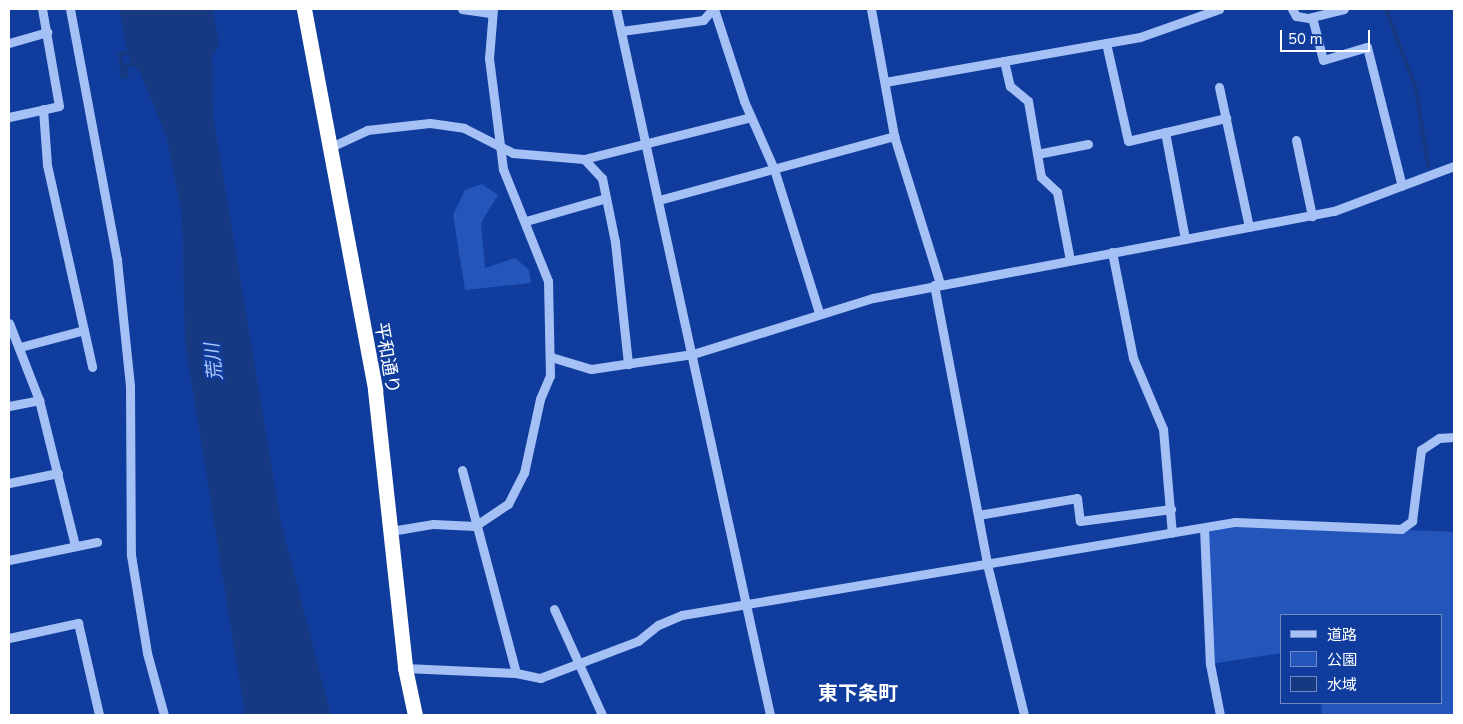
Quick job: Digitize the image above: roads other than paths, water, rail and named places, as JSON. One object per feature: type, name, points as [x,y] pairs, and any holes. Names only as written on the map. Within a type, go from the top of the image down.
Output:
[{"type":"highway","name":"平和通り","points":[[304,9],[331,147],[374,390],[392,531],[405,668],[415,715]]},
{"type":"street","points":[[9,117],[59,106],[42,9]]},
{"type":"street","points":[[70,9],[116,260],[130,386],[131,555],[147,653],[164,715]]},
{"type":"street","points":[[392,531],[433,524],[475,526],[513,499],[550,376],[548,281],[526,221],[503,169],[489,58],[492,11],[462,9]]},
{"type":"street","points":[[616,9],[693,354],[770,715]]},
{"type":"street","points":[[621,31],[680,26],[703,20],[714,9],[751,117],[774,169],[819,314]]},
{"type":"street","points":[[872,9],[894,136],[937,285],[987,564],[1024,715]]},
{"type":"street","points":[[885,82],[1106,43],[1171,29],[1219,9]]},
{"type":"street","points":[[1292,9],[1296,16],[1344,9]]},
{"type":"street","points":[[1317,14],[1323,60],[1367,47],[1402,186]]},
{"type":"street","points":[[9,43],[46,32]]},
{"type":"street","points":[[1106,43],[1128,141],[1226,118]]},
{"type":"street","points":[[1004,61],[1010,86],[1028,101],[1041,177],[1056,192],[1070,260]]},
{"type":"street","points":[[1220,87],[1249,227]]},
{"type":"street","points":[[43,109],[47,165],[92,367]]},
{"type":"street","points":[[331,147],[367,130],[430,122],[464,128],[499,142],[513,153],[584,159],[751,117]]},
{"type":"street","points":[[1165,132],[1185,239]]},
{"type":"street","points":[[659,200],[894,136]]},
{"type":"street","points":[[1296,140],[1312,216]]},
{"type":"street","points":[[1037,154],[1088,144]]},
{"type":"street","points":[[584,159],[602,178],[628,364]]},
{"type":"street","points":[[551,357],[591,369],[693,354],[819,314],[937,285],[1312,216],[1372,200],[1454,166]]},
{"type":"street","points":[[526,221],[606,198]]},
{"type":"street","points":[[1112,252],[1133,358],[1163,428],[1172,534]]},
{"type":"street","points":[[9,323],[20,347],[39,400],[75,546]]},
{"type":"street","points":[[20,347],[84,330]]},
{"type":"street","points":[[9,406],[39,400]]},
{"type":"street","points":[[405,668],[516,673],[540,678],[580,665],[638,641],[658,625],[682,615],[1235,522],[1401,529],[1412,521],[1421,450],[1439,438],[1454,437]]},
{"type":"street","points":[[462,470],[475,526],[516,673]]},
{"type":"street","points":[[9,483],[58,473]]},
{"type":"street","points":[[978,514],[1077,498],[1080,521],[1171,509]]},
{"type":"street","points":[[1204,528],[1210,664],[1220,715]]},
{"type":"street","points":[[9,560],[97,542]]},
{"type":"street","points":[[554,609],[602,715]]},
{"type":"street","points":[[9,638],[78,623],[99,715]]},
{"type":"water","name":"荒川","points":[[119,9],[213,9],[219,44],[212,56],[213,114],[281,523],[331,715],[245,715],[185,342],[182,215],[166,135],[140,73],[129,59]]},
{"type":"waterway","points":[[1386,9],[1416,89],[1428,166]]},
{"type":"waterway","points":[[128,53],[120,54],[123,77],[127,76],[125,65],[133,65]]},
{"type":"district","name":"東下条町","points":[[858,693]]}]
